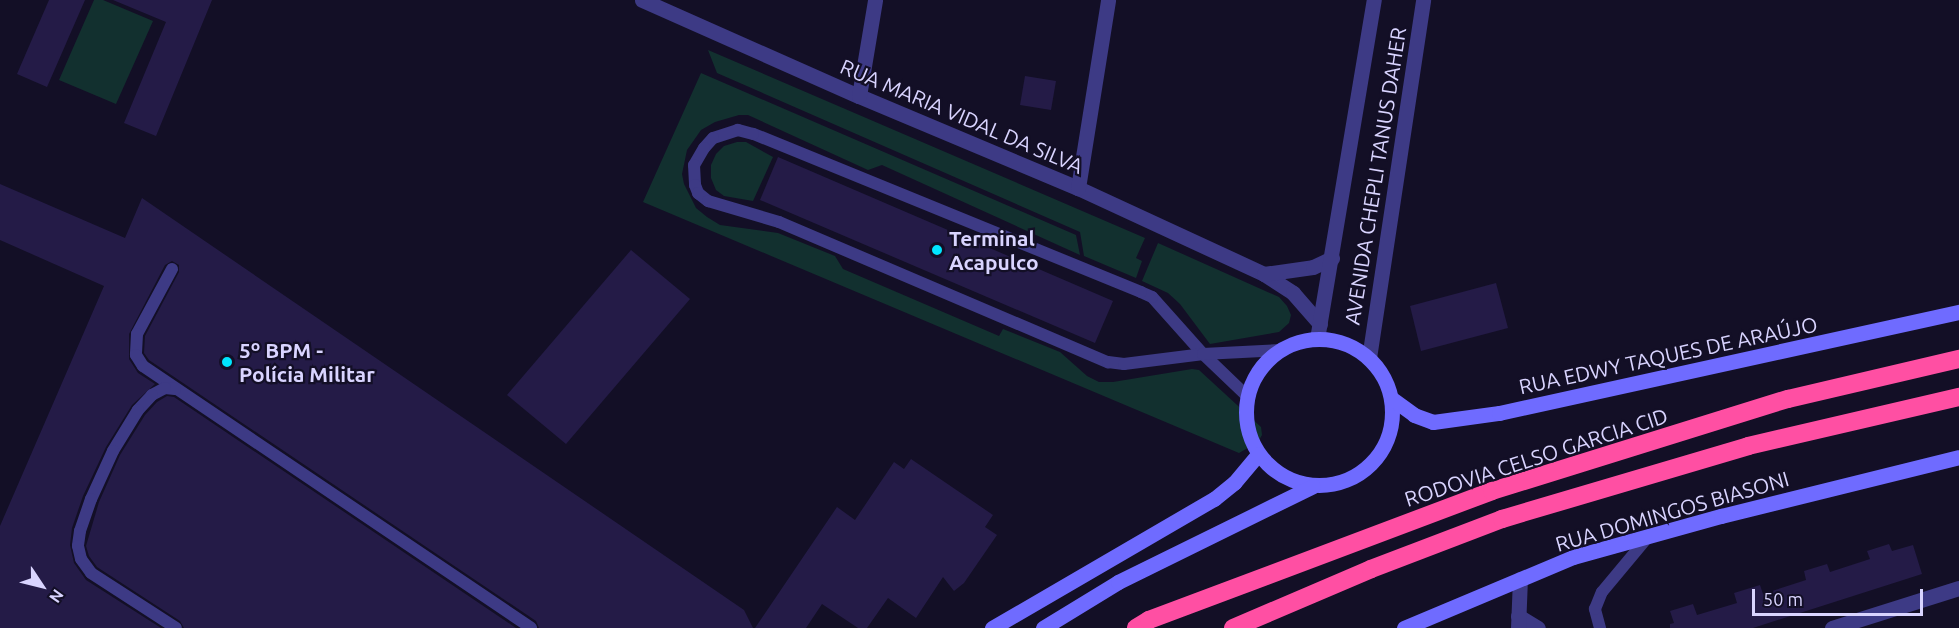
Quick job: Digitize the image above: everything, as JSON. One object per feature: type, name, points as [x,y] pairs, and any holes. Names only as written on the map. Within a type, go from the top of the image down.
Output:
[{"type":"highway","name":"RODOVIA CELSO GARCIA CID","points":[[1136,628],[1149,620],[1492,491],[1788,399],[1959,359]]},
{"type":"highway","points":[[1233,628],[1371,569],[1502,519],[1748,446],[1959,397]]},
{"type":"main road","name":"RUA EDWY TAQUES DE ARAÚJO","points":[[1391,398],[1414,415],[1433,422],[1499,413],[1959,312]]},
{"type":"main road","points":[[1318,332],[1350,345],[1369,358],[1383,376],[1391,398],[1392,421],[1385,444],[1372,463],[1355,476],[1334,484],[1313,486],[1292,481],[1273,470],[1258,454],[1249,433],[1246,409],[1251,386],[1263,366],[1280,350],[1318,332]]},
{"type":"main road","points":[[992,628],[1214,499],[1234,483],[1258,454]]},
{"type":"main road","name":"RUA DOMINGOS BIASONI","points":[[1404,628],[1573,557],[1721,516],[1959,457]]},
{"type":"main road","points":[[1043,628],[1118,582],[1313,486]]},
{"type":"street","points":[[859,96],[875,0]]},
{"type":"street","points":[[1078,188],[1108,0]]},
{"type":"street","name":"AVENIDA CHEPLI TANUS DAHER","points":[[1318,332],[1374,0]]},
{"type":"street","name":"AVENIDA CHEPLI TANUS DAHER","points":[[1369,358],[1424,0]]},
{"type":"street","name":"RUA MARIA VIDAL DA SILVA","points":[[647,1],[859,96],[1078,188],[1264,274],[1293,293],[1318,332]]},
{"type":"street","points":[[1264,274],[1313,267],[1332,258]]},
{"type":"street","points":[[1520,579],[1518,622],[1538,628]]},
{"type":"street","points":[[1833,628],[1959,588]]},
{"type":"lane","points":[[1248,397],[1203,354],[1152,297],[753,134],[738,130],[713,138],[694,165],[695,185],[698,193],[708,201],[779,222],[1108,362],[1124,364],[1203,354],[1280,350]]},
{"type":"lane","points":[[172,269],[137,334],[136,355],[143,366],[531,628]]},
{"type":"lane","points":[[175,389],[165,388],[152,395],[138,410],[113,451],[91,499],[80,531],[78,546],[81,559],[91,573],[176,628]]},
{"type":"lane","points":[[1600,628],[1595,609],[1602,592],[1647,538]]},
{"type":"green space","points":[[94,0],[103,0],[153,21],[116,104],[59,80]]},
{"type":"green space","points":[[708,50],[1145,238],[1136,258],[1142,261],[1136,278],[1084,256],[1080,232],[717,73]]},
{"type":"green space","points":[[701,73],[1076,235],[1080,255],[882,165],[868,170],[748,115],[739,115],[715,122],[701,130],[687,150],[682,174],[684,184],[696,208],[707,217],[720,225],[778,233],[835,256],[843,269],[999,336],[1003,329],[1060,352],[1087,376],[1099,382],[1113,382],[1192,369],[1199,370],[1261,427],[1262,435],[1258,442],[1239,453],[643,202]]},
{"type":"green space","points":[[746,142],[773,157],[753,201],[724,196],[716,190],[711,178],[711,165],[716,154],[724,146]]},
{"type":"green space","points":[[1158,243],[1279,297],[1291,315],[1289,323],[1279,332],[1210,344],[1180,304],[1168,293],[1142,281]]},
{"type":"building","points":[[49,0],[85,0],[47,87],[17,74]]},
{"type":"building","points":[[113,0],[212,0],[156,136],[124,123],[166,22]]},
{"type":"building","points":[[1025,76],[1056,81],[1051,110],[1020,105]]},
{"type":"building","name":"Terminal Acapulco","points":[[778,157],[1113,301],[1095,343],[760,200]]},
{"type":"building","name":"5º BPM - Polícia Militar","points":[[0,184],[125,238],[142,198],[744,610],[753,628],[539,628],[536,621],[149,360],[144,353],[145,336],[179,272],[179,265],[172,261],[165,265],[129,334],[129,359],[138,373],[155,384],[132,405],[106,447],[83,496],[72,528],[70,545],[74,563],[86,580],[161,628],[0,628],[0,526],[104,286],[0,240]]},
{"type":"building","points":[[631,250],[690,299],[566,444],[507,395]]},
{"type":"building","points":[[1496,283],[1508,328],[1421,351],[1410,306]]},
{"type":"building","points":[[167,396],[174,397],[516,628],[184,628],[180,621],[97,567],[89,556],[86,546],[99,502],[120,455],[145,415],[157,402]]},
{"type":"building","points":[[911,459],[993,515],[985,527],[997,535],[964,583],[954,591],[943,577],[916,618],[888,598],[867,628],[858,628],[822,604],[806,628],[755,628],[837,507],[855,520],[894,462],[904,469]]},
{"type":"building","points":[[1889,544],[1892,551],[1913,545],[1922,574],[1753,628],[1670,628],[1670,624],[1674,623],[1670,611],[1693,604],[1697,615],[1737,603],[1734,593],[1760,585],[1763,594],[1806,580],[1804,571],[1827,564],[1830,572],[1870,559],[1867,551]]},
{"type":"place","name":"Terminal Acapulco","points":[[937,250]]},
{"type":"place","name":"5º BPM - Polícia Militar","points":[[227,362]]}]
